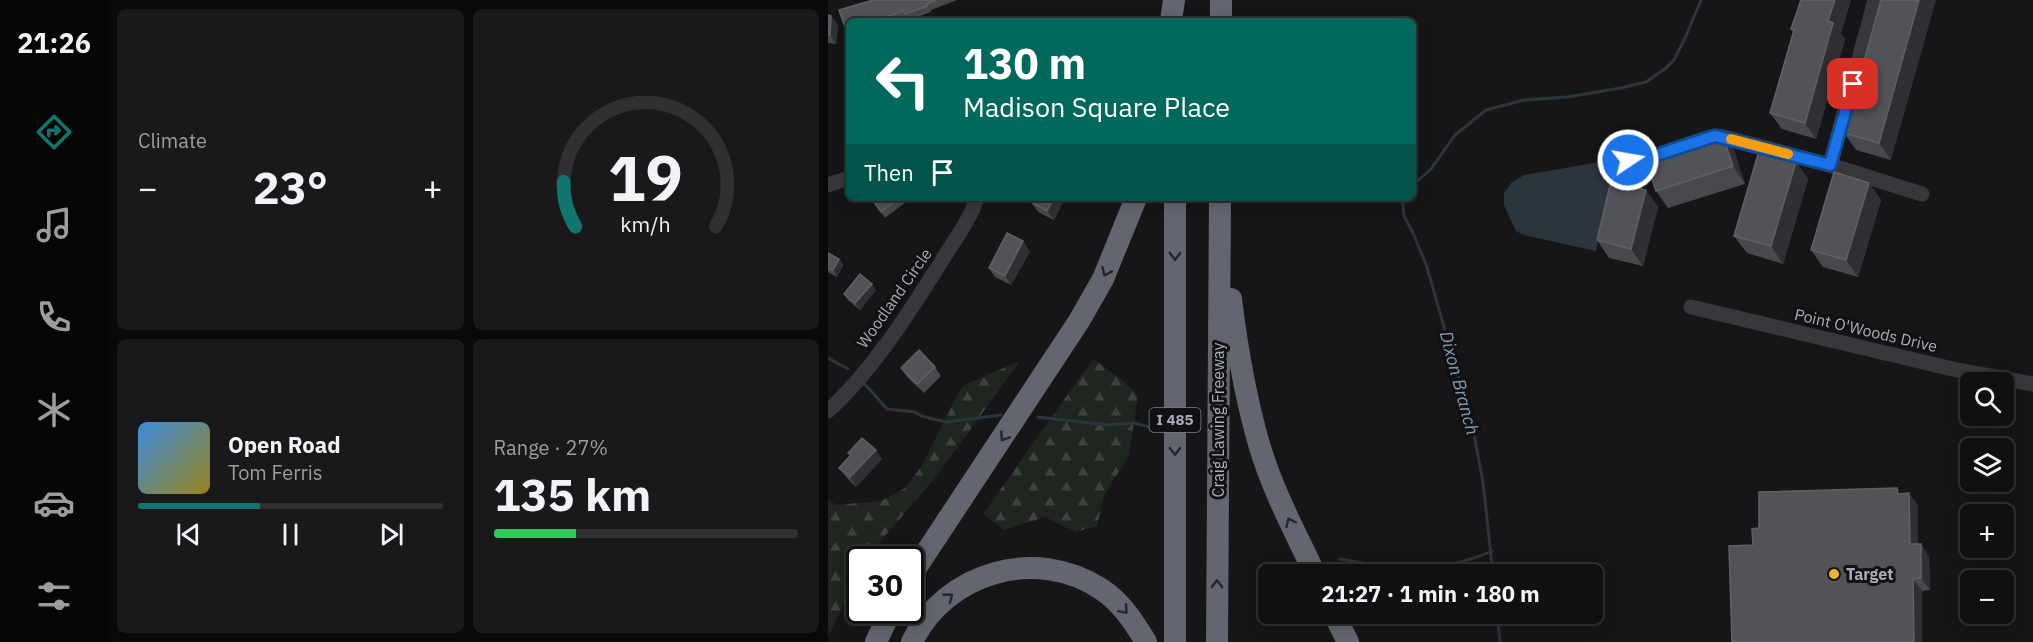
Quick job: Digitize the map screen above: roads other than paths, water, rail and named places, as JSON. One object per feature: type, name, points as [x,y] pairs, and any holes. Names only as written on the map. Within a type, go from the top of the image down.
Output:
[{"type":"highway","points":[[1173,18],[1175,0]]},
{"type":"highway","points":[[1221,0],[1221,18]]},
{"type":"highway","points":[[924,556],[1080,321],[1103,279],[1135,201]]},
{"type":"highway","name":"I 485","points":[[1175,201],[1176,642]]},
{"type":"highway","points":[[1220,208],[1242,376],[1259,444],[1272,480],[1310,564]]},
{"type":"highway","name":"Craig Lawing Freeway","points":[[1216,642],[1220,208]]},
{"type":"highway","points":[[912,642],[926,619],[950,595],[984,576],[1022,567],[1062,572],[1101,589],[1127,613],[1146,642]]},
{"type":"highway","points":[[876,642],[884,624]]},
{"type":"highway","points":[[1339,624],[1348,642]]},
{"type":"street","points":[[1830,165],[1875,0]]},
{"type":"street","points":[[1624,159],[1635,162],[1715,136],[1830,165],[1922,194]]},
{"type":"street","points":[[828,185],[846,179]]},
{"type":"street","name":"Woodland Circle","points":[[828,411],[848,390],[891,336],[962,230],[975,201]]},
{"type":"street","name":"Point O'Woods Drive","points":[[1691,307],[1957,370],[2033,384]]},
{"type":"waterway","name":"Dixon Branch","points":[[1416,182],[1431,169],[1455,135],[1486,110],[1524,100],[1567,97],[1646,82],[1674,60],[1701,0]]},
{"type":"waterway","name":"Dixon Branch","points":[[1402,201],[1404,216],[1427,267],[1473,429],[1483,482],[1492,564]]},
{"type":"waterway","points":[[828,358],[848,369]]},
{"type":"waterway","points":[[863,382],[887,409],[915,412],[921,416],[946,422],[1001,415]]},
{"type":"waterway","points":[[1038,417],[1108,425],[1134,423],[1149,427]]},
{"type":"waterway","points":[[1340,559],[1380,566],[1427,568],[1453,564],[1492,551]]},
{"type":"waterway","name":"Dixon Branch","points":[[1498,624],[1500,642]]},
{"type":"place","name":"Target","points":[[1834,574]]}]
